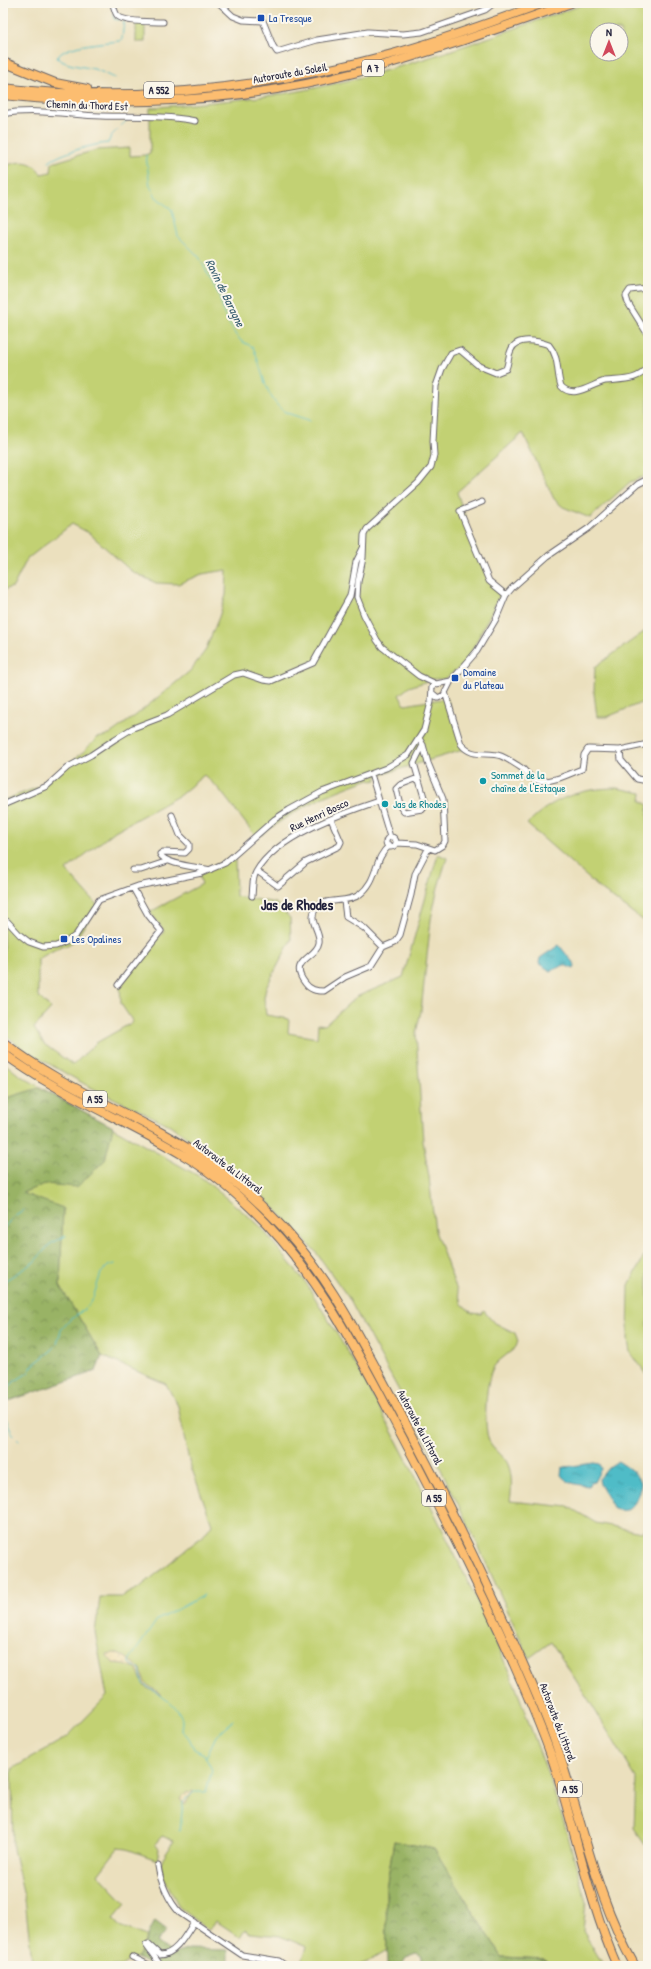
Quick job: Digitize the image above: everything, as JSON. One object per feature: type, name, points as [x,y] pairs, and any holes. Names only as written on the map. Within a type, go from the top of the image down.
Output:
[{"type":"highway","name":"Autoroute du Soleil","points":[[3,88],[92,94],[171,92],[245,85],[319,72],[419,46],[544,3]]},
{"type":"highway","name":"Autoroute du Soleil","points":[[3,95],[57,100],[121,101],[212,96],[289,86],[356,72],[402,60],[463,41],[571,3]]},
{"type":"highway","name":"A 552","points":[[3,62],[55,83],[105,91],[199,87],[319,72]]},
{"type":"highway","points":[[3,100],[57,100]]},
{"type":"highway","name":"Autoroute du Littoral","points":[[3,1042],[28,1061],[58,1080],[159,1132],[218,1169],[243,1188],[274,1217],[322,1276],[365,1349],[429,1467],[489,1588],[543,1710],[574,1800],[603,1898],[614,1926],[635,1966]]},
{"type":"highway","name":"Autoroute du Littoral","points":[[3,1053],[43,1081],[159,1141],[203,1168],[249,1206],[276,1232],[312,1277],[327,1300],[364,1366],[420,1470],[483,1596],[536,1714],[552,1760],[600,1924],[617,1966]]},
{"type":"street","points":[[112,3],[116,14],[121,17],[133,20],[163,22]]},
{"type":"street","points":[[219,3],[233,16],[243,20],[264,21],[273,46],[277,52],[317,40],[368,32],[403,34],[422,32],[485,10],[494,3]]},
{"type":"street","name":"Chemin du Thord Est","points":[[3,114],[20,112],[100,116],[174,117],[195,122]]},
{"type":"street","points":[[648,288],[630,290],[626,296],[628,303],[648,335]]},
{"type":"street","points":[[648,367],[641,374],[630,379],[605,382],[586,389],[568,391],[561,386],[558,366],[549,345],[525,341],[513,345],[506,368],[496,372],[479,366],[460,350],[453,351],[442,369],[436,386],[433,441],[434,455],[431,467],[418,483],[367,529],[364,535],[362,563],[358,579],[358,599],[364,616],[377,640],[412,670],[444,693],[448,698],[461,744],[469,751],[475,754],[501,756],[523,770],[530,778],[548,781],[582,769],[584,755],[588,749],[620,750],[648,744]]},
{"type":"street","points":[[431,702],[436,697],[444,693],[451,681],[477,651],[496,619],[506,595],[526,574],[543,560],[589,528],[638,484],[648,479]]},
{"type":"street","points":[[482,502],[460,511],[489,580],[506,595]]},
{"type":"street","points":[[3,805],[46,786],[68,767],[91,755],[133,728],[167,715],[234,675],[243,673],[270,681],[310,665],[319,655],[350,596],[356,561],[364,548]]},
{"type":"street","points":[[356,561],[360,559],[362,563]]},
{"type":"street","points":[[355,567],[358,579]]},
{"type":"street","points":[[435,687],[451,681]]},
{"type":"street","points":[[435,687],[436,697]]},
{"type":"street","points":[[3,920],[8,922],[29,942],[43,947],[56,946],[66,942],[76,935],[99,900],[133,888],[210,870],[232,858],[243,846],[289,810],[322,792],[399,762],[408,755],[419,738],[426,722],[435,687]]},
{"type":"street","points":[[419,738],[423,745],[428,763],[444,805],[444,843],[439,848],[428,849],[417,844],[396,843],[394,846],[389,846],[379,859],[371,883],[357,896],[344,901],[326,902],[315,910],[313,920],[320,943],[317,949],[304,960],[300,970],[301,976],[307,986],[318,991],[328,989],[345,977],[371,966],[383,947],[395,942],[403,929],[415,874],[428,849]]},
{"type":"street","points":[[418,778],[400,785],[396,789],[401,808],[404,812],[422,808],[426,804],[414,763],[423,745]]},
{"type":"street","points":[[620,750],[621,760],[637,779],[648,781]]},
{"type":"street","points":[[371,774],[390,837]]},
{"type":"street","name":"Rue Henri Bosco","points":[[252,896],[254,876],[257,871],[273,853],[291,839],[331,819],[379,801]]},
{"type":"street","points":[[172,815],[180,835],[189,846],[185,853],[168,851],[161,852],[160,856],[168,861],[210,870]]},
{"type":"street","points":[[257,871],[278,886],[306,862],[339,846],[341,842],[331,819]]},
{"type":"street","points":[[390,837],[396,838],[396,843]]},
{"type":"street","points":[[389,846],[386,842],[390,837]]},
{"type":"street","points":[[133,870],[141,870],[168,861]]},
{"type":"street","points":[[118,985],[160,931],[148,916],[133,888]]},
{"type":"street","points":[[344,901],[346,917],[364,928],[383,947]]},
{"type":"street","points":[[158,1866],[162,1880],[174,1906],[180,1913],[242,1954],[279,1961],[286,1966]]},
{"type":"street","points":[[161,1966],[146,1945],[148,1944],[160,1955],[166,1955],[172,1952],[194,1922]]},
{"type":"street","points":[[132,1957],[151,1966]]},
{"type":"green space","points":[[588,3],[648,3],[648,475],[630,482],[590,518],[563,507],[554,499],[523,433],[457,492],[480,559],[493,583],[501,593],[465,664],[444,679],[434,679],[409,687],[399,695],[405,705],[447,698],[463,750],[377,776],[376,780],[372,781],[370,779],[324,797],[297,811],[257,838],[219,789],[204,775],[180,795],[115,831],[66,870],[98,906],[77,937],[73,940],[74,941],[64,947],[63,945],[38,959],[38,996],[51,1009],[34,1028],[44,1044],[73,1065],[96,1043],[133,1022],[121,1004],[120,986],[164,931],[150,912],[202,884],[198,873],[235,856],[236,896],[276,903],[290,918],[291,940],[266,988],[264,998],[266,1015],[289,1019],[288,1033],[317,1038],[318,1024],[325,1025],[356,997],[403,977],[438,854],[447,858],[438,887],[431,919],[421,1011],[416,1033],[423,1141],[435,1231],[462,1304],[472,1313],[481,1314],[484,1311],[493,1322],[515,1333],[518,1341],[516,1347],[495,1365],[489,1379],[486,1400],[486,1422],[489,1441],[508,1463],[511,1474],[510,1501],[569,1507],[596,1523],[641,1532],[648,1528],[648,1849],[634,1829],[636,1778],[590,1702],[551,1642],[529,1658],[478,1545],[434,1455],[348,1297],[315,1251],[252,1185],[170,1125],[88,1086],[21,1048],[3,1032],[4,800],[41,786],[82,753],[97,738],[107,736],[135,716],[190,671],[205,651],[219,617],[226,595],[227,570],[202,574],[178,584],[156,583],[131,571],[89,533],[72,524],[27,559],[13,587],[3,590],[3,167],[14,163],[24,162],[33,165],[41,174],[51,172],[52,163],[96,150],[130,148],[130,156],[145,155],[150,153],[150,108],[294,92],[406,65]]},
{"type":"green space","points":[[136,24],[145,24],[145,42],[136,42]]},
{"type":"green space","points":[[648,629],[648,700],[607,717],[597,717],[594,693],[595,667]]},
{"type":"green space","points":[[604,788],[617,788],[642,793],[641,801],[648,805],[648,924],[603,891],[527,824],[547,807],[568,796]]},
{"type":"green space","points":[[3,1062],[19,1075],[202,1178],[259,1225],[306,1283],[363,1377],[429,1502],[476,1598],[515,1685],[550,1780],[568,1836],[586,1902],[583,1931],[604,1966],[551,1966],[545,1959],[502,1957],[434,1849],[394,1841],[386,1888],[387,1950],[370,1960],[355,1966],[312,1966],[310,1963],[305,1966],[302,1961],[307,1947],[280,1936],[250,1933],[245,1929],[240,1937],[216,1921],[209,1930],[179,1907],[163,1875],[161,1862],[174,1841],[162,1836],[155,1844],[159,1849],[157,1860],[127,1849],[118,1848],[98,1874],[126,1904],[113,1919],[119,1926],[147,1936],[137,1958],[132,1959],[121,1966],[30,1966],[32,1961],[25,1900],[13,1849],[12,1769],[67,1737],[107,1696],[95,1632],[100,1597],[121,1597],[139,1588],[205,1534],[212,1524],[189,1461],[178,1406],[166,1384],[102,1356],[60,1286],[63,1208],[3,1202]]},
{"type":"green space","points":[[39,1088],[113,1127],[105,1160],[77,1187],[45,1184],[22,1193],[63,1208],[60,1286],[102,1356],[96,1371],[3,1403],[3,1099]]},
{"type":"green space","points":[[648,1249],[648,1376],[630,1352],[628,1340],[629,1285]]},
{"type":"green space","points":[[394,1841],[434,1849],[502,1957],[545,1959],[546,1966],[421,1966],[421,1957],[417,1954],[406,1958],[401,1966],[387,1966],[386,1888]]},
{"type":"green space","points":[[155,1921],[167,1930],[157,1942],[173,1954],[189,1949],[228,1950],[228,1963],[237,1966],[152,1966],[137,1958]]},
{"type":"sand","points":[[115,1653],[134,1663],[141,1670],[145,1683],[162,1695],[145,1687],[136,1668],[125,1664],[113,1663],[106,1654]]},
{"type":"sand","points":[[187,1791],[193,1791],[185,1805],[180,1799]]},
{"type":"water","points":[[559,945],[575,965],[574,969],[564,965],[550,971],[539,963],[540,958]]},
{"type":"water","points":[[618,1461],[636,1474],[641,1483],[634,1504],[628,1509],[624,1510],[614,1509],[600,1484],[599,1479],[609,1467]]},
{"type":"water","points":[[594,1463],[599,1464],[601,1469],[594,1482],[590,1483],[589,1486],[570,1482],[561,1475],[562,1468]]},
{"type":"waterway","points":[[113,14],[114,19],[119,20]]},
{"type":"waterway","points":[[115,78],[97,70],[70,64],[57,58],[61,53],[76,47],[119,41],[122,39],[124,21]]},
{"type":"waterway","points":[[49,162],[61,155],[94,145],[108,143],[111,136],[128,119]]},
{"type":"waterway","name":"Ravin de Baragne","points":[[146,155],[150,186],[156,197],[172,210],[178,236],[199,257],[219,295],[224,314],[235,334],[241,341],[253,347],[269,392],[280,408],[287,413],[311,421]]},
{"type":"waterway","points":[[3,1229],[14,1216],[23,1210]]},
{"type":"waterway","points":[[3,1282],[34,1262],[50,1244],[66,1236]]},
{"type":"waterway","points":[[3,1393],[15,1381],[28,1373],[33,1365],[52,1350],[57,1344],[61,1330],[68,1322],[87,1307],[93,1298],[101,1273],[108,1266],[115,1264]]},
{"type":"waterway","points":[[3,1412],[13,1435],[19,1441]]},
{"type":"waterway","points":[[180,1831],[183,1802],[194,1792],[206,1792],[212,1770],[204,1754],[194,1749],[189,1738],[181,1731],[182,1721],[177,1710],[167,1700],[143,1684],[140,1670],[130,1663],[130,1659],[157,1620],[204,1595]]},
{"type":"waterway","points":[[206,1757],[216,1736],[234,1720]]},
{"type":"place","name":"La Tresque","points":[[261,18]]},
{"type":"place","name":"Domaine du Plateau","points":[[455,678]]},
{"type":"place","name":"Sommet de la chaîne de l'Estaque","points":[[483,781]]},
{"type":"place","name":"Jas de Rhodes","points":[[385,804]]},
{"type":"place","name":"Les Opalines","points":[[64,939]]},
{"type":"district","name":"Jas de Rhodes","points":[[297,905]]}]
